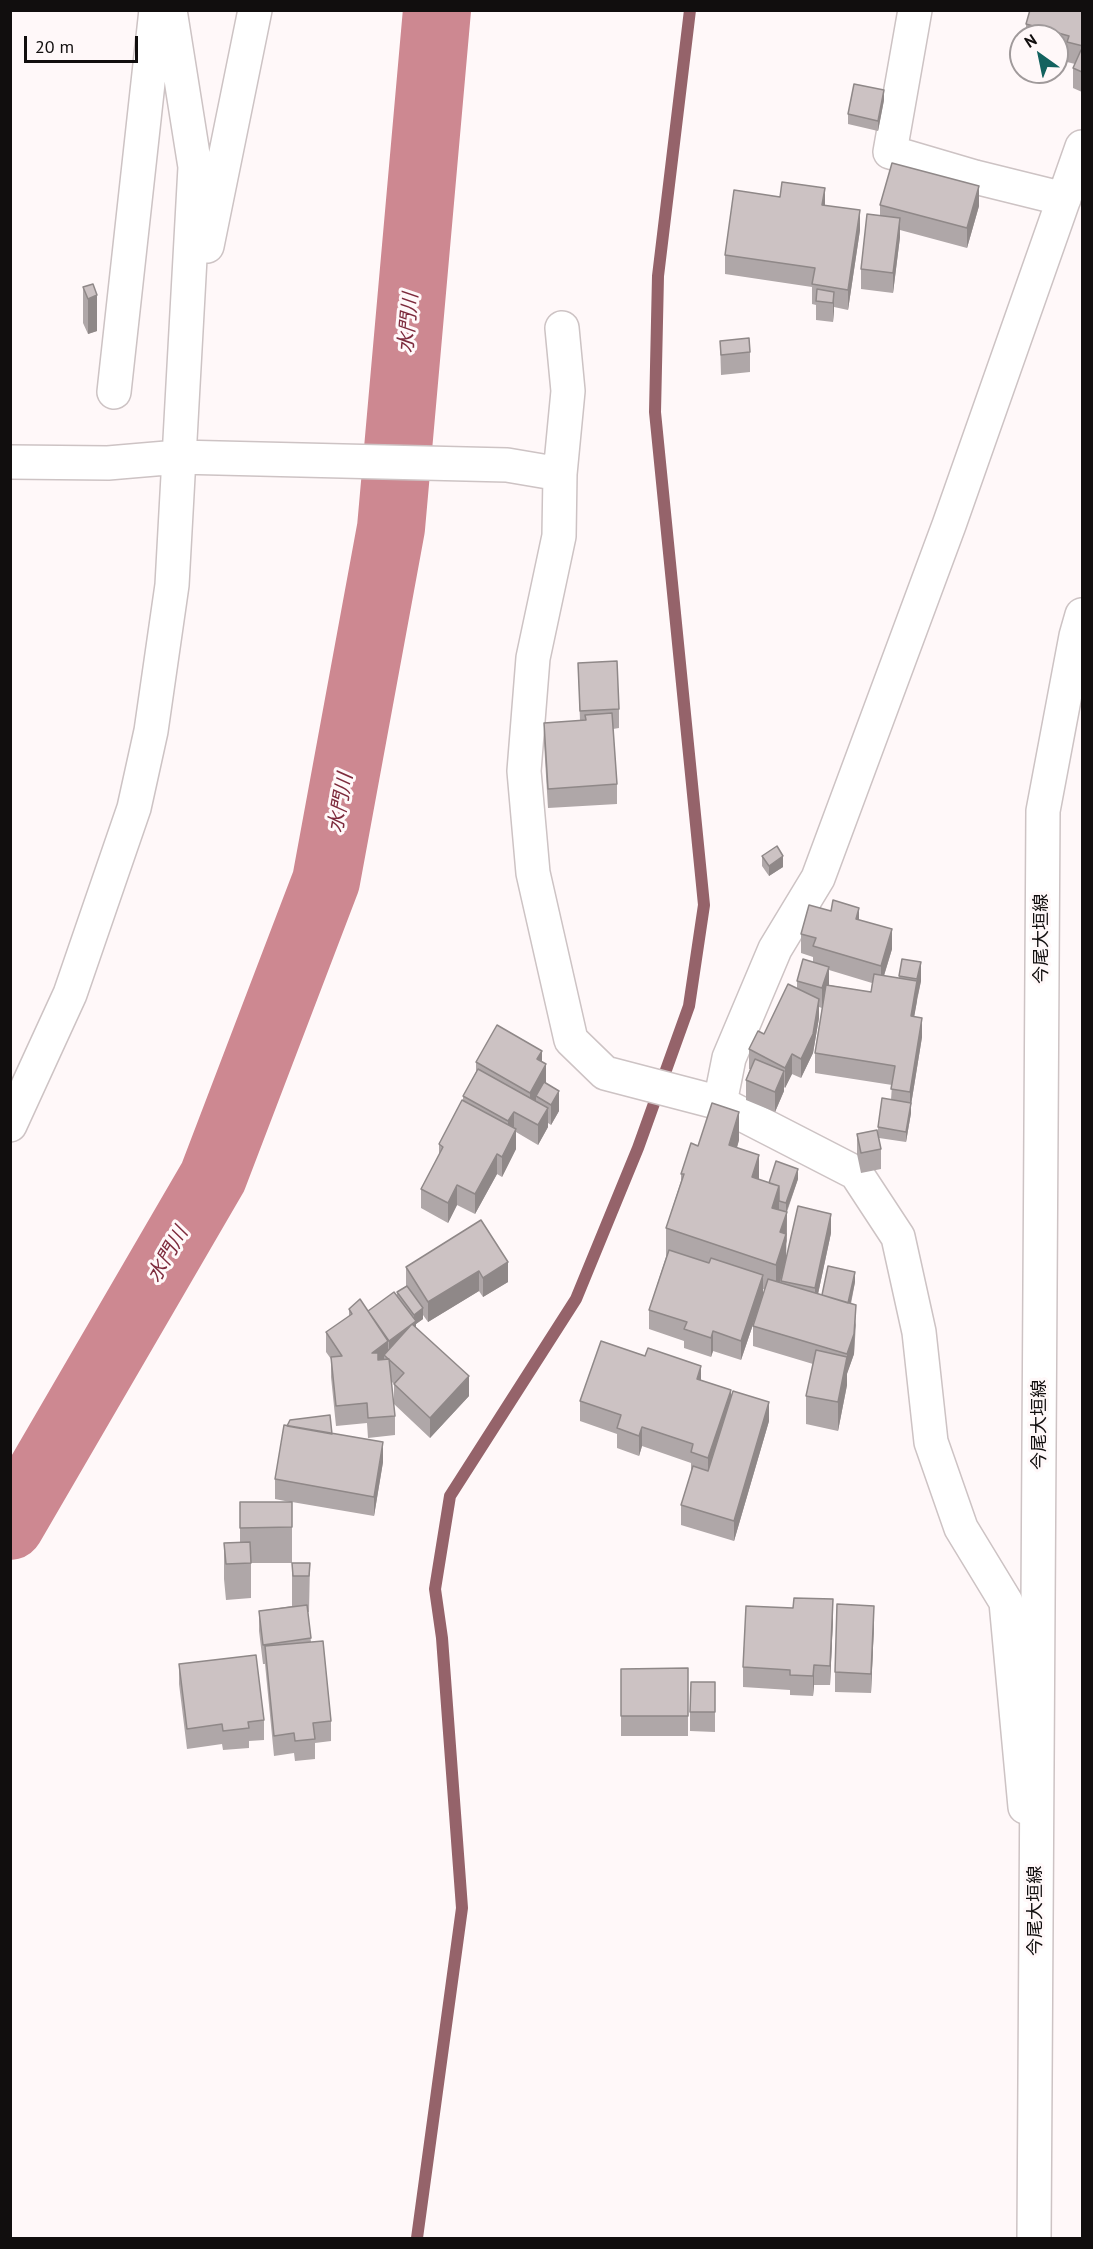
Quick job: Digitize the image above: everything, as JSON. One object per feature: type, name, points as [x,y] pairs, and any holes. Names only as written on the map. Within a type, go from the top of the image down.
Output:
[{"type":"street","points":[[114,392],[156,10]]},
{"type":"street","points":[[10,1125],[70,994],[134,808],[152,731],[172,585],[195,167],[170,10]]},
{"type":"street","points":[[188,284],[204,264],[255,10]]},
{"type":"street","points":[[915,10],[890,152],[975,177],[1064,199]]},
{"type":"street","points":[[709,1101],[775,949],[818,878],[949,525],[1083,147]]},
{"type":"street","points":[[562,328],[568,391],[560,474],[559,536],[533,658],[524,771],[533,873],[571,1040],[604,1073],[709,1101],[856,1173],[898,1238],[919,1332],[931,1442],[961,1528],[1006,1602],[1036,1935]]},
{"type":"street","points":[[10,462],[108,463],[178,457],[216,460],[507,465],[560,474]]},
{"type":"street","name":"今尾大垣線","points":[[1034,2238],[1043,811],[1076,636],[1083,615]]},
{"type":"building","points":[[1030,10],[1083,10],[1083,46],[1069,42],[1069,24],[1026,24]]},
{"type":"building","points":[[1083,50],[1082,72],[1073,68]]},
{"type":"building","points":[[854,84],[884,90],[878,121],[848,114]]},
{"type":"building","points":[[892,163],[979,186],[967,228],[880,205]]},
{"type":"building","points":[[782,182],[825,188],[822,205],[860,210],[848,290],[812,284],[815,268],[725,255],[734,190],[780,197]]},
{"type":"building","points":[[867,214],[900,218],[893,273],[861,269]]},
{"type":"building","points":[[93,284],[97,295],[88,299],[83,287]]},
{"type":"building","points":[[817,289],[834,292],[833,303],[816,301]]},
{"type":"building","points":[[749,338],[750,352],[721,355],[720,341]]},
{"type":"building","points":[[617,661],[619,709],[580,711],[578,663]]},
{"type":"building","points":[[612,713],[617,784],[548,789],[544,723],[586,720],[585,715]]},
{"type":"building","points":[[777,846],[783,856],[769,866],[762,856]]},
{"type":"building","points":[[833,900],[859,908],[856,919],[892,929],[881,966],[813,946],[816,938],[801,934],[809,905],[831,911]]},
{"type":"building","points":[[803,959],[829,967],[822,988],[797,981]]},
{"type":"building","points":[[902,959],[921,962],[917,979],[899,976]]},
{"type":"building","points":[[874,974],[917,981],[911,1016],[922,1018],[910,1092],[891,1089],[895,1066],[815,1053],[826,985],[871,992]]},
{"type":"building","points":[[788,984],[819,999],[813,1034],[801,1059],[792,1054],[785,1068],[749,1049],[758,1031],[764,1034]]},
{"type":"building","points":[[497,1025],[542,1051],[537,1059],[546,1064],[530,1093],[476,1062]]},
{"type":"building","points":[[755,1059],[784,1071],[775,1092],[746,1080]]},
{"type":"building","points":[[478,1069],[548,1108],[538,1125],[514,1112],[508,1121],[463,1096]]},
{"type":"building","points":[[544,1082],[559,1091],[551,1105],[536,1096]]},
{"type":"building","points":[[882,1098],[911,1103],[906,1132],[878,1127]]},
{"type":"building","points":[[462,1100],[516,1129],[502,1157],[497,1154],[475,1194],[457,1185],[448,1203],[421,1189],[443,1147],[439,1144]]},
{"type":"building","points":[[712,1103],[739,1112],[729,1145],[759,1155],[752,1177],[779,1186],[772,1208],[787,1212],[780,1232],[786,1234],[776,1265],[666,1228],[684,1174],[681,1174],[691,1143],[698,1146]]},
{"type":"building","points":[[877,1130],[881,1149],[861,1153],[857,1134]]},
{"type":"building","points":[[776,1161],[798,1169],[786,1203],[779,1201],[779,1186],[769,1183]]},
{"type":"building","points":[[798,1206],[831,1214],[815,1288],[781,1281]]},
{"type":"building","points":[[481,1220],[508,1262],[483,1278],[479,1271],[428,1302],[406,1267]]},
{"type":"building","points":[[669,1250],[709,1263],[711,1258],[763,1275],[741,1341],[713,1331],[711,1338],[684,1329],[687,1322],[649,1310]]},
{"type":"building","points":[[828,1266],[855,1272],[848,1303],[822,1295]]},
{"type":"building","points":[[768,1279],[856,1305],[854,1334],[847,1354],[753,1326]]},
{"type":"building","points":[[407,1286],[423,1308],[414,1315],[397,1292]]},
{"type":"building","points":[[394,1292],[416,1321],[389,1341],[368,1311]]},
{"type":"building","points":[[360,1299],[388,1341],[372,1353],[378,1353],[378,1360],[389,1359],[395,1416],[368,1418],[367,1403],[336,1406],[331,1357],[342,1356],[326,1332],[352,1314],[349,1309]]},
{"type":"building","points":[[412,1324],[469,1376],[430,1418],[394,1384],[404,1373],[384,1355]]},
{"type":"building","points":[[601,1341],[645,1356],[648,1348],[701,1366],[697,1379],[731,1390],[708,1458],[691,1452],[693,1444],[642,1427],[639,1436],[617,1428],[621,1415],[580,1401]]},
{"type":"building","points":[[816,1350],[847,1357],[838,1402],[806,1396]]},
{"type":"building","points":[[733,1391],[769,1402],[734,1521],[681,1505],[693,1466],[708,1471]]},
{"type":"building","points":[[330,1415],[332,1434],[287,1426],[290,1420]]},
{"type":"building","points":[[284,1425],[383,1442],[374,1497],[275,1479]]},
{"type":"building","points":[[240,1502],[292,1502],[292,1527],[240,1528]]},
{"type":"building","points":[[250,1542],[251,1563],[226,1564],[224,1543]]},
{"type":"building","points":[[292,1563],[310,1563],[309,1576],[293,1576]]},
{"type":"building","points":[[794,1598],[833,1599],[830,1666],[814,1665],[813,1676],[790,1675],[790,1670],[743,1667],[746,1606],[793,1608]]},
{"type":"building","points":[[837,1604],[874,1606],[871,1674],[835,1672]]},
{"type":"building","points":[[307,1605],[311,1638],[263,1645],[259,1611]]},
{"type":"building","points":[[323,1641],[331,1721],[313,1723],[315,1739],[295,1741],[294,1733],[274,1736],[265,1646]]},
{"type":"building","points":[[256,1655],[264,1720],[248,1722],[249,1728],[223,1731],[222,1724],[187,1729],[179,1664]]},
{"type":"building","points":[[688,1668],[688,1716],[621,1716],[621,1669]]},
{"type":"building","points":[[691,1682],[715,1682],[715,1712],[690,1712]]},
{"type":"waterway","name":"水門川","points":[[10,1526],[213,1177],[326,881],[391,528],[437,10]]},
{"type":"waterway","points":[[417,2238],[462,1908],[442,1638],[435,1589],[450,1496],[576,1299],[638,1148],[689,1006],[704,905],[655,412],[658,276],[690,10]]}]
